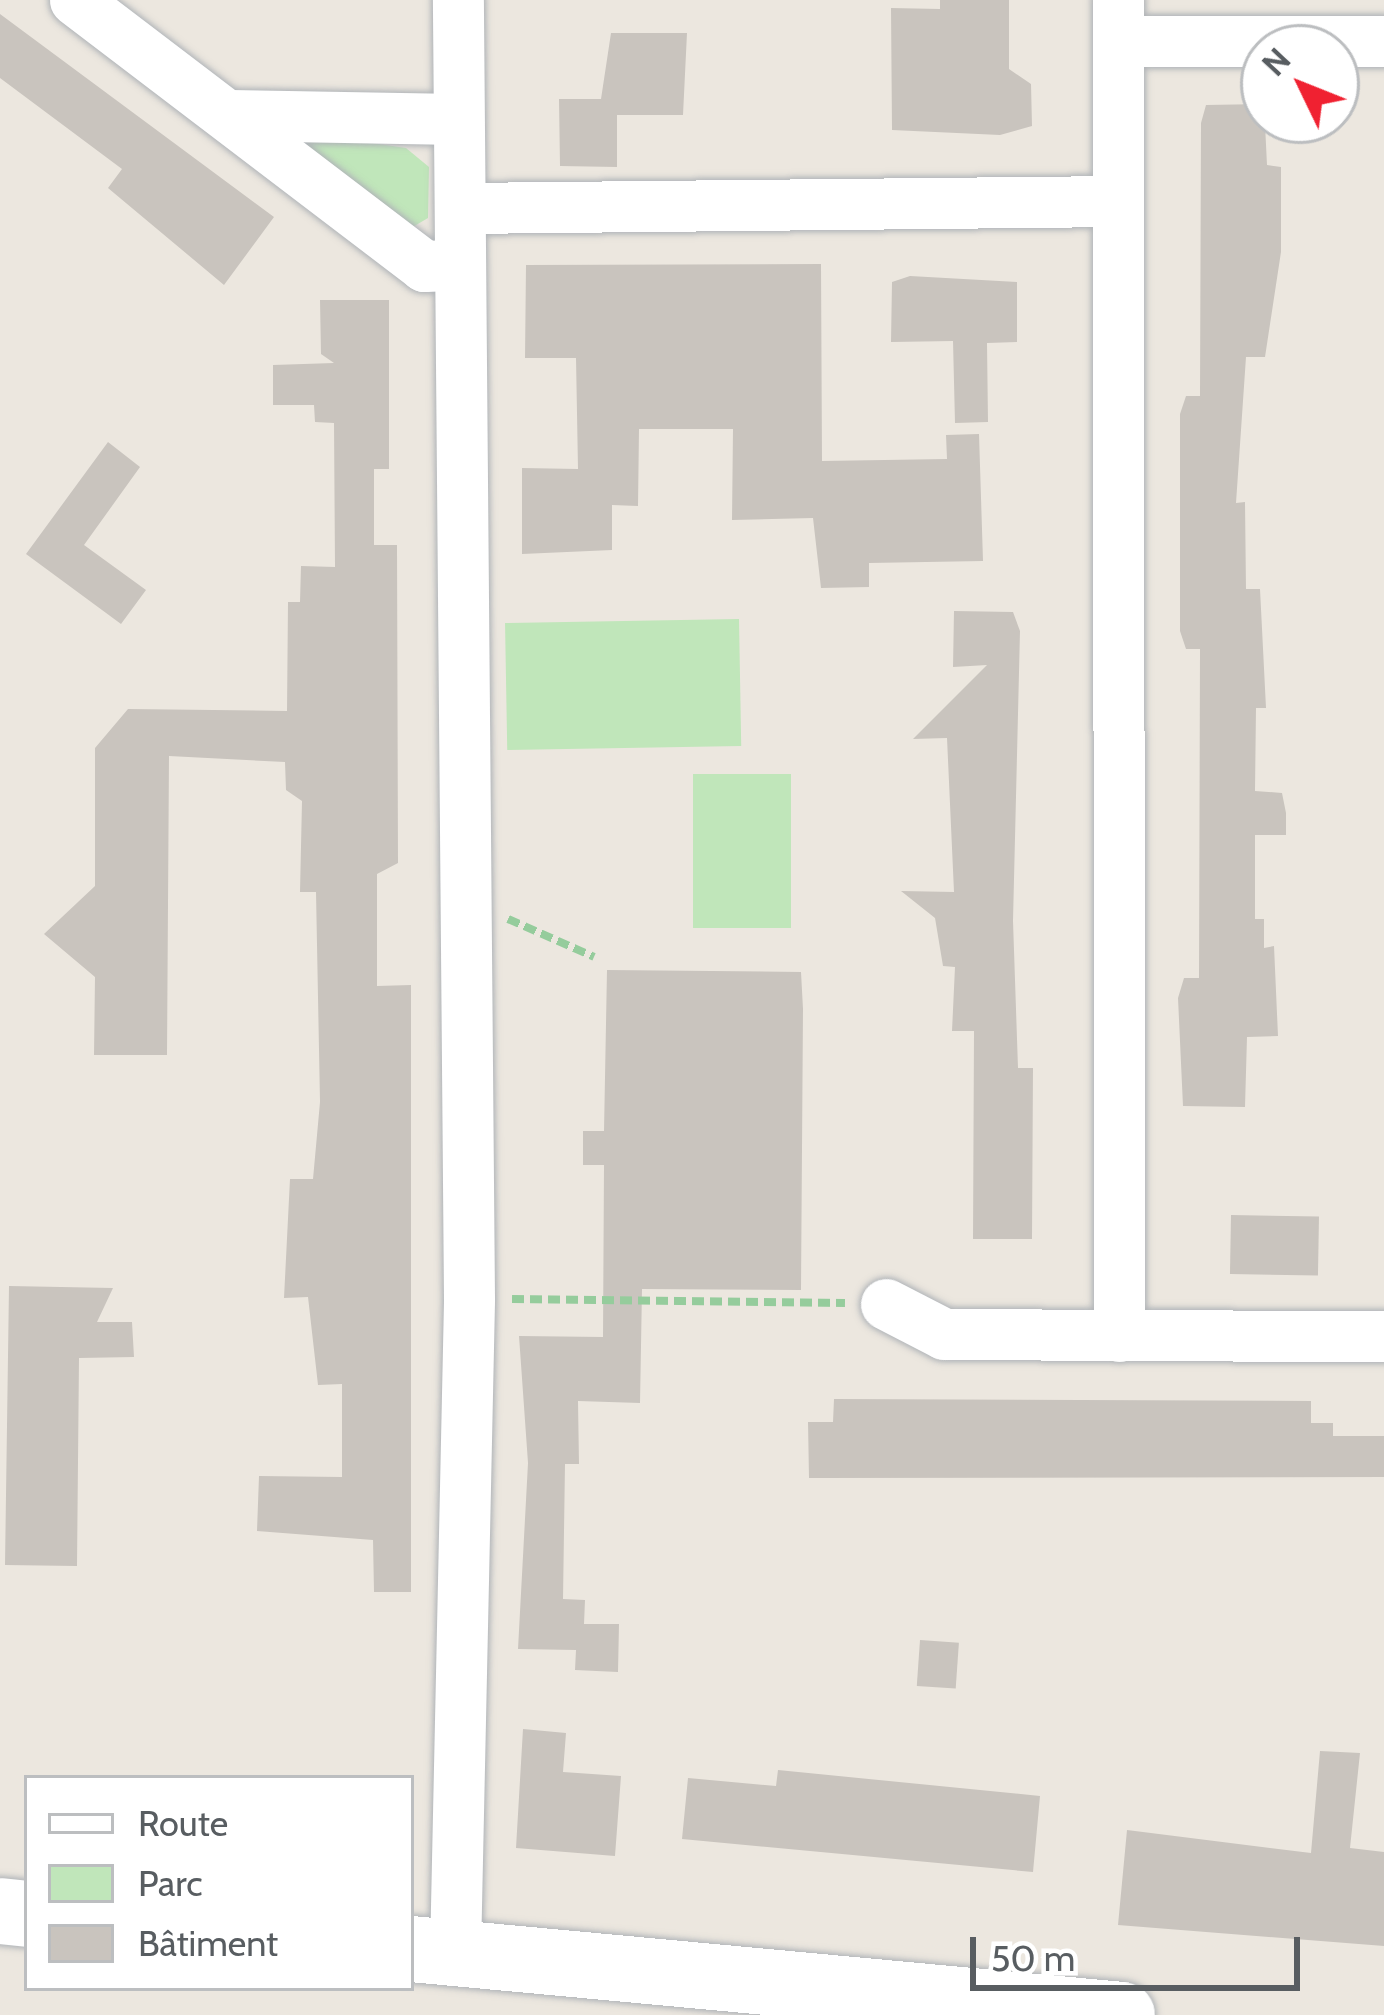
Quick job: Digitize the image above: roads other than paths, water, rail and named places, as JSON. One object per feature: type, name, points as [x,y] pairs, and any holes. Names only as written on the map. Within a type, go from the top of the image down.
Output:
[{"type":"street","points":[[75,0],[424,266],[460,265]]},
{"type":"street","points":[[458,0],[469,1299],[433,1951],[1122,2015]]},
{"type":"street","points":[[1119,1336],[1118,21],[1384,41]]},
{"type":"street","points":[[230,115],[458,119]]},
{"type":"street","points":[[461,208],[1116,201]]},
{"type":"street","points":[[886,1304],[944,1334],[1384,1336]]}]
